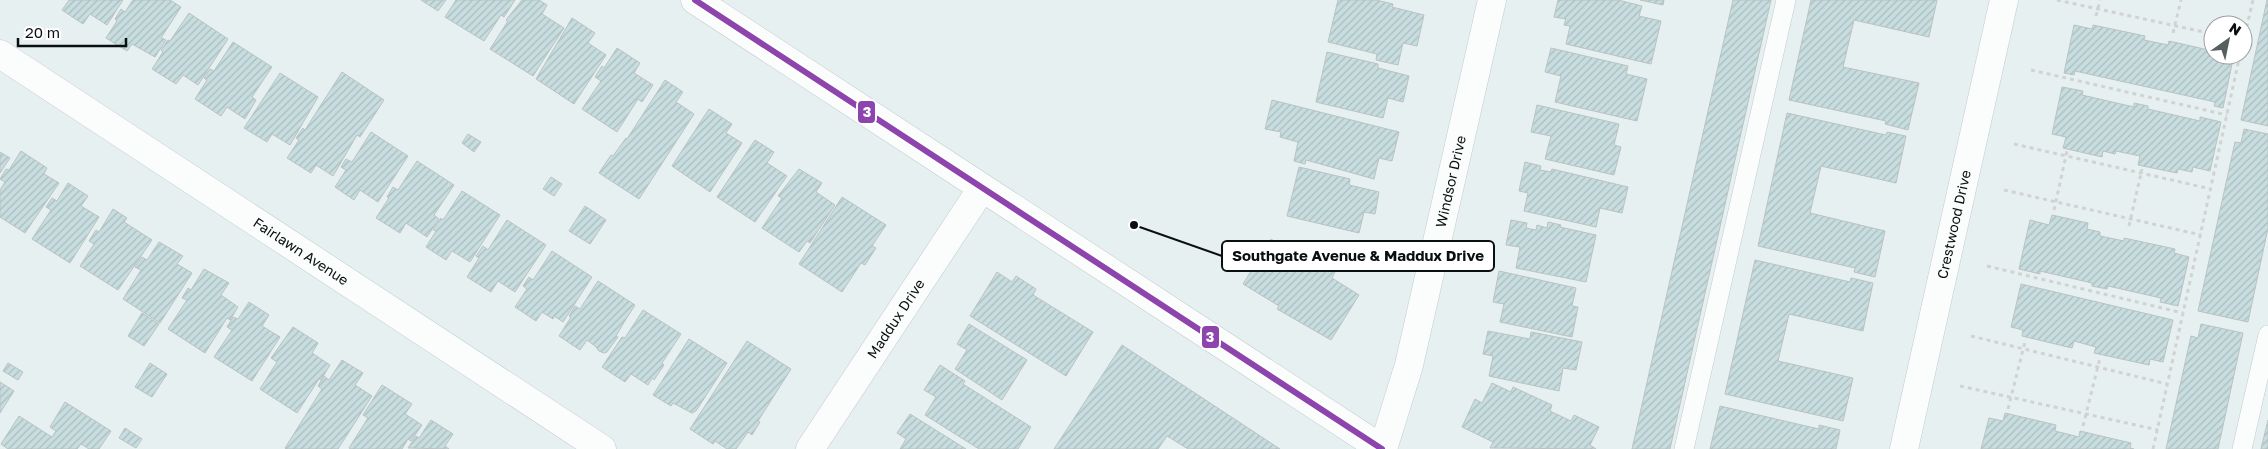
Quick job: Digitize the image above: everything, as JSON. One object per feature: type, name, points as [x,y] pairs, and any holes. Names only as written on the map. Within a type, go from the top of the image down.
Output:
[{"type":"street","points":[[695,0],[1383,449]]},
{"type":"street","name":"Windsor Drive","points":[[1383,449],[1409,365],[1492,0]]},
{"type":"street","name":"Crestwood Drive","points":[[1904,449],[2004,0]]},
{"type":"street","name":"Fairlawn Avenue","points":[[0,54],[602,449]]},
{"type":"street","name":"Maddux Drive","points":[[810,449],[982,188]]},
{"type":"lane","points":[[1684,449],[1786,0]]},
{"type":"lane","points":[[2242,449],[2268,335]]},
{"type":"path","points":[[2057,0],[2203,32]]},
{"type":"path","points":[[2096,16],[2100,0]]},
{"type":"path","points":[[2173,33],[2180,0]]},
{"type":"path","points":[[2249,15],[2253,0]]},
{"type":"path","points":[[2153,449],[2238,65]]},
{"type":"path","points":[[2031,70],[2227,115]]},
{"type":"path","points":[[2014,144],[2142,171],[2211,189]]},
{"type":"path","points":[[2054,210],[2067,151]]},
{"type":"path","points":[[2129,226],[2142,171]]},
{"type":"path","points":[[2004,190],[2201,235]]},
{"type":"path","points":[[1987,266],[2183,313]]},
{"type":"path","points":[[1971,336],[2168,384]]},
{"type":"path","points":[[2008,409],[2025,342]]},
{"type":"path","points":[[2083,426],[2100,358]]},
{"type":"path","points":[[1960,386],[2158,430]]},
{"type":"building","points":[[69,0],[123,0],[107,25],[90,14],[83,24],[62,10]]},
{"type":"building","points":[[133,0],[170,0],[181,7],[161,38],[166,40],[155,57],[132,44],[127,51],[106,38],[117,21],[115,19],[121,9],[125,12]]},
{"type":"building","points":[[421,0],[446,0],[438,11]]},
{"type":"building","points":[[456,0],[515,0],[504,17],[501,15],[484,41],[445,17]]},
{"type":"building","points":[[522,0],[539,0],[547,5],[542,14],[564,28],[533,76],[490,49],[508,21],[506,20]]},
{"type":"building","points":[[1338,0],[1376,0],[1393,4],[1392,7],[1424,15],[1417,46],[1403,43],[1398,65],[1376,60],[1377,54],[1328,42]]},
{"type":"building","points":[[1558,0],[1618,0],[1642,6],[1639,16],[1661,21],[1651,64],[1566,44],[1570,26],[1564,25],[1566,19],[1554,17]]},
{"type":"building","points":[[1640,0],[1664,0],[1663,5]]},
{"type":"building","points":[[1733,0],[1771,0],[1670,449],[1632,449]]},
{"type":"building","points":[[1811,0],[1937,0],[1929,37],[1854,20],[1843,67],[1919,83],[1908,130],[1885,124],[1886,121],[1789,100]]},
{"type":"building","points":[[2268,0],[2268,126],[2241,120]]},
{"type":"building","points":[[189,13],[228,39],[198,85],[183,75],[176,84],[152,69],[163,52],[161,50],[168,40],[170,41]]},
{"type":"building","points":[[572,18],[595,33],[588,43],[606,55],[574,104],[536,79]]},
{"type":"building","points":[[2074,25],[2092,29],[2093,25],[2145,36],[2144,40],[2168,45],[2169,41],[2203,49],[2203,65],[2232,65],[2223,108],[2214,106],[2215,102],[2075,71],[2074,75],[2064,73]]},
{"type":"building","points":[[233,42],[272,67],[252,97],[256,100],[245,119],[227,107],[221,116],[195,99],[207,80],[204,78],[210,69],[214,71]]},
{"type":"building","points":[[617,48],[640,63],[634,73],[653,85],[642,102],[638,99],[617,132],[582,109],[601,81],[595,77],[602,66],[604,68]]},
{"type":"building","points":[[1551,48],[1628,66],[1626,74],[1647,79],[1637,121],[1555,102],[1561,76],[1545,72]]},
{"type":"building","points":[[1327,52],[1378,64],[1378,68],[1409,76],[1403,102],[1388,98],[1383,118],[1316,102]]},
{"type":"building","points":[[342,72],[384,100],[360,137],[357,135],[333,176],[316,165],[311,173],[287,158],[299,140],[296,138],[303,128],[305,130]]},
{"type":"building","points":[[280,73],[318,97],[290,145],[272,134],[267,142],[244,128]]},
{"type":"building","points":[[665,80],[683,92],[676,102],[694,114],[639,199],[599,173],[611,155],[613,156],[627,139]]},
{"type":"building","points":[[2062,87],[2083,91],[2082,95],[2134,107],[2134,103],[2148,106],[2148,109],[2200,121],[2200,117],[2221,122],[2210,171],[2193,167],[2192,172],[2178,169],[2177,173],[2138,165],[2140,156],[2116,151],[2115,154],[2103,151],[2102,157],[2063,148],[2066,137],[2052,134]]},
{"type":"building","points":[[1272,100],[1399,132],[1392,161],[1379,158],[1374,179],[1306,160],[1305,164],[1294,161],[1298,142],[1280,137],[1281,132],[1265,129]]},
{"type":"building","points":[[1537,105],[1619,124],[1614,145],[1621,147],[1614,175],[1545,159],[1551,136],[1531,132]]},
{"type":"building","points":[[709,109],[732,124],[726,133],[742,143],[710,192],[672,166]]},
{"type":"building","points":[[1787,113],[1886,135],[1887,132],[1906,136],[1896,183],[1821,166],[1810,213],[1885,231],[1875,277],[1854,272],[1855,268],[1758,246]]},
{"type":"building","points":[[2244,129],[2268,134],[2268,228],[2248,322],[2198,311],[2235,142],[2241,143]]},
{"type":"building","points":[[371,132],[408,156],[378,202],[360,190],[354,200],[335,187],[346,170],[341,167],[346,159],[352,162]]},
{"type":"building","points":[[468,134],[481,142],[474,152],[462,143]]},
{"type":"building","points":[[755,140],[774,152],[767,163],[787,176],[755,222],[717,197]]},
{"type":"building","points":[[21,151],[47,168],[44,174],[59,183],[25,233],[0,217],[0,190],[5,182],[0,179],[6,169],[9,170]]},
{"type":"building","points":[[0,152],[10,158],[0,173]]},
{"type":"building","points":[[417,161],[454,185],[434,215],[439,219],[427,237],[406,223],[400,233],[376,218],[389,198],[387,197],[393,187],[398,190]]},
{"type":"building","points":[[1525,162],[1541,166],[1540,170],[1551,172],[1552,169],[1628,187],[1622,213],[1600,208],[1596,227],[1524,211],[1528,193],[1519,191]]},
{"type":"building","points":[[1299,167],[1350,179],[1349,185],[1379,192],[1375,214],[1364,212],[1359,233],[1287,216]]},
{"type":"building","points":[[799,169],[822,183],[816,192],[835,205],[810,243],[807,241],[799,252],[762,228],[782,198],[778,196]]},
{"type":"building","points":[[551,177],[562,184],[554,196],[543,189]]},
{"type":"building","points":[[68,183],[88,196],[81,206],[99,217],[70,263],[32,239],[51,210],[46,207],[52,198],[57,201]]},
{"type":"building","points":[[462,191],[500,215],[470,262],[452,251],[446,260],[426,247],[436,231],[433,230],[441,218],[443,220]]},
{"type":"building","points":[[842,197],[886,225],[872,246],[876,248],[865,265],[861,263],[842,292],[799,264]]},
{"type":"building","points":[[585,206],[606,220],[590,244],[569,231]]},
{"type":"building","points":[[113,209],[127,218],[124,222],[152,240],[118,290],[80,266],[94,244],[89,241],[96,230],[99,232]]},
{"type":"building","points":[[2052,215],[2088,223],[2087,229],[2100,232],[2100,236],[2124,241],[2124,238],[2175,249],[2174,253],[2189,257],[2178,306],[2160,302],[2161,298],[2108,286],[2107,289],[2092,286],[2092,283],[2040,271],[2040,274],[2019,269],[2030,220],[2049,225]]},
{"type":"building","points":[[507,220],[546,245],[515,292],[498,281],[491,292],[467,277],[479,258],[476,256],[483,246],[488,250]]},
{"type":"building","points":[[1511,220],[1527,223],[1526,228],[1536,230],[1537,225],[1547,228],[1548,222],[1561,225],[1560,227],[1596,235],[1586,282],[1516,268],[1520,247],[1506,245]]},
{"type":"building","points":[[1271,239],[1321,271],[1325,265],[1335,272],[1332,278],[1359,295],[1331,340],[1277,309],[1279,306],[1243,284]]},
{"type":"building","points":[[159,242],[183,256],[177,264],[192,273],[160,323],[123,299],[141,270],[135,267],[142,257],[147,260]]},
{"type":"building","points":[[552,251],[592,277],[563,322],[554,316],[553,319],[542,312],[536,321],[515,307],[527,289],[523,286],[529,277],[533,280]]},
{"type":"building","points":[[1755,260],[1850,282],[1851,278],[1873,283],[1863,331],[1789,314],[1778,361],[1853,378],[1843,421],[1725,394]]},
{"type":"building","points":[[204,269],[229,283],[221,295],[238,307],[230,320],[227,318],[205,353],[168,329],[187,300],[182,298],[188,288],[191,290]]},
{"type":"building","points":[[1499,271],[1576,288],[1572,306],[1578,307],[1572,337],[1500,322],[1504,304],[1493,302]]},
{"type":"building","points":[[997,272],[1012,282],[1016,276],[1036,289],[1033,295],[1093,332],[1066,376],[970,316]]},
{"type":"building","points":[[598,281],[635,305],[616,336],[618,337],[607,352],[604,353],[587,340],[580,350],[559,336],[571,317],[569,316],[575,306],[580,309]]},
{"type":"building","points":[[2021,284],[2173,320],[2163,362],[2150,359],[2149,365],[2094,353],[2096,347],[2074,341],[2072,348],[2022,336],[2023,330],[2011,327]]},
{"type":"building","points":[[249,302],[269,315],[262,326],[280,337],[252,381],[214,357],[232,330],[227,327],[233,317],[238,319]]},
{"type":"building","points":[[643,310],[681,334],[662,363],[664,365],[654,380],[652,378],[648,385],[631,374],[625,382],[602,367],[622,337],[625,338]]},
{"type":"building","points":[[142,313],[159,324],[144,346],[128,336]]},
{"type":"building","points":[[969,324],[1027,360],[1002,400],[955,369],[967,350],[957,344]]},
{"type":"building","points":[[2201,324],[2243,333],[2218,449],[2166,449],[2191,336],[2198,338]]},
{"type":"building","points":[[293,327],[318,343],[312,353],[330,365],[297,413],[260,389],[277,362],[271,358]]},
{"type":"building","points":[[1488,331],[1530,339],[1531,332],[1582,342],[1576,370],[1563,368],[1559,391],[1489,376],[1493,356],[1483,354]]},
{"type":"building","points":[[689,339],[727,363],[696,411],[692,413],[673,403],[671,406],[653,395]]},
{"type":"building","points":[[747,341],[791,369],[758,421],[760,422],[752,435],[748,432],[736,449],[727,449],[715,441],[713,444],[690,429]]},
{"type":"building","points":[[1122,345],[1280,449],[1188,449],[1167,436],[1158,449],[1054,449]]},
{"type":"building","points":[[342,360],[363,373],[355,385],[372,396],[338,449],[286,449],[322,389],[318,386],[324,376],[329,380]]},
{"type":"building","points":[[8,363],[23,372],[18,380],[3,371]]},
{"type":"building","points":[[150,363],[167,374],[152,397],[135,387]]},
{"type":"building","points":[[940,365],[965,381],[963,384],[1031,427],[1018,449],[979,449],[925,415],[936,397],[924,390]]},
{"type":"building","points":[[0,382],[14,391],[0,413]]},
{"type":"building","points":[[1492,383],[1511,392],[1513,387],[1552,405],[1550,411],[1571,421],[1574,415],[1599,427],[1590,445],[1596,449],[1490,448],[1493,442],[1462,427],[1475,399],[1482,403]]},
{"type":"building","points":[[382,385],[412,404],[405,414],[422,425],[411,441],[408,439],[402,449],[349,448],[368,418],[363,415]]},
{"type":"building","points":[[65,402],[111,431],[99,449],[89,449],[81,444],[77,449],[8,449],[1,444],[19,416],[52,437],[56,431],[50,427]]},
{"type":"building","points":[[1720,406],[1819,429],[1819,425],[1840,430],[1836,449],[1710,449]]},
{"type":"building","points":[[2005,413],[2056,425],[2055,431],[2079,437],[2080,431],[2131,443],[2130,448],[2134,449],[1981,449],[1989,418],[2003,421]]},
{"type":"building","points":[[910,414],[966,449],[900,449],[906,439],[897,433]]},
{"type":"building","points":[[431,420],[453,434],[445,446],[449,449],[408,448],[416,436],[419,438]]},
{"type":"building","points":[[2268,420],[2268,449],[2261,449]]},
{"type":"building","points":[[125,428],[142,439],[136,448],[119,438]]},
{"type":"transit line","name":"3","points":[[695,0],[1382,449]]},
{"type":"place","name":"Southgate Avenue & Maddux Drive","points":[[1134,225]]}]
